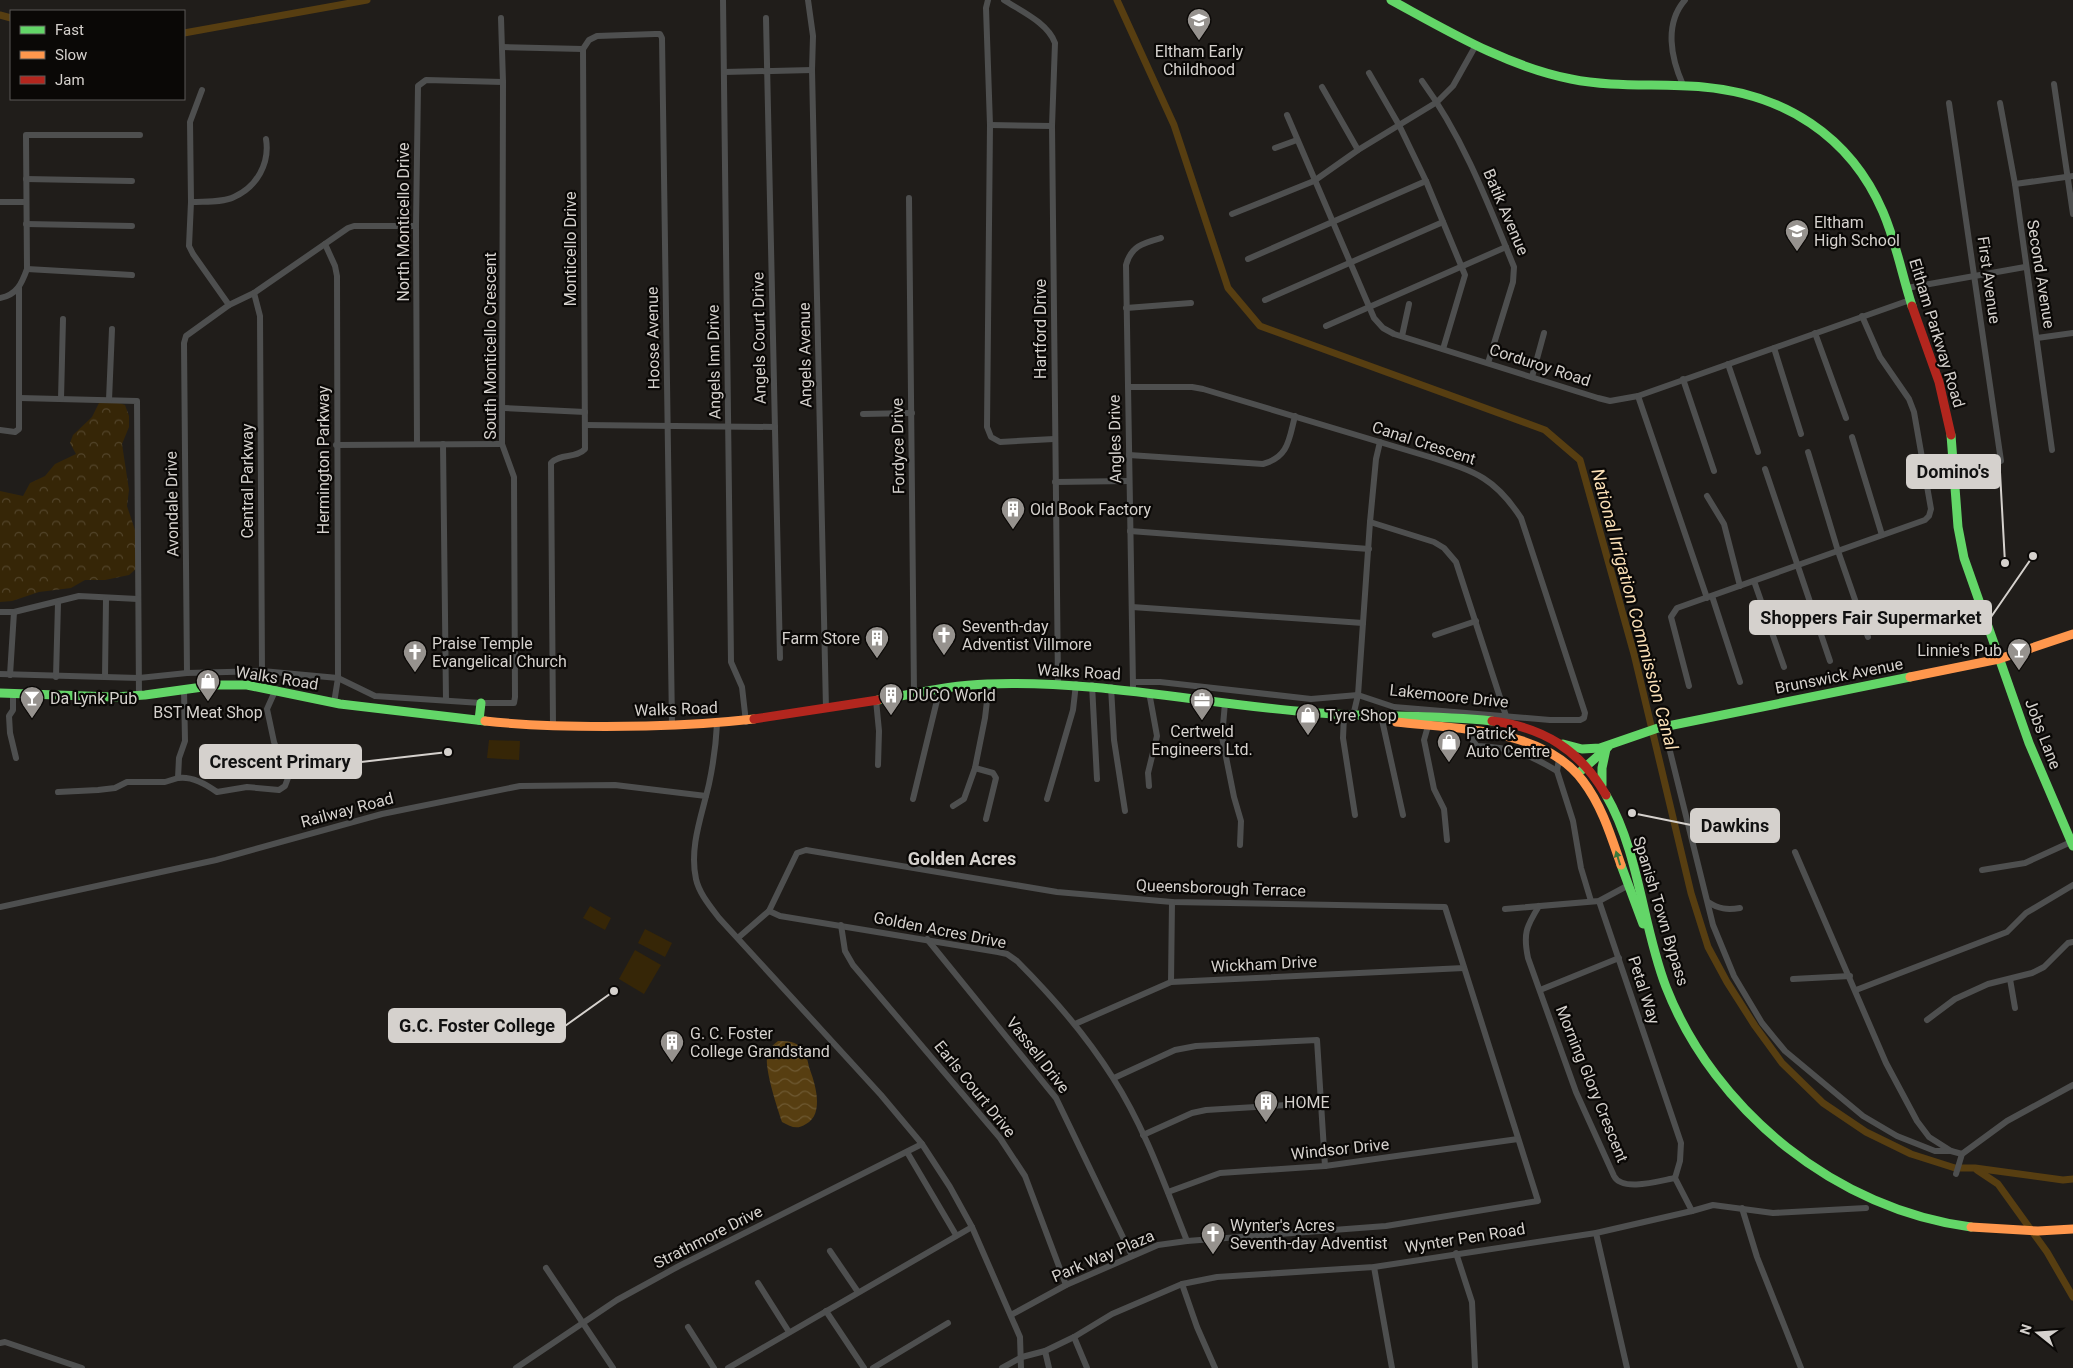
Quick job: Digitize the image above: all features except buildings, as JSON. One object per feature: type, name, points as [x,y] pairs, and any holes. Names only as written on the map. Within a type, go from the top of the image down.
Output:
[{"type":"main road","name":"Eltham Parkway Road","points":[[1391,0],[1476,45],[1524,66],[1569,78],[1604,83],[1683,85],[1726,89],[1777,104],[1804,118],[1826,134],[1862,174],[1882,210],[1910,300],[1941,389],[1950,429],[1962,553],[1974,593],[1999,659]]},
{"type":"main road","name":"Brunswick Avenue","points":[[1576,774],[1588,766],[1608,747],[1637,734],[1661,727],[1999,659],[2073,634]]},
{"type":"main road","name":"Jobs Lane","points":[[1999,659],[2034,755],[2072,844]]},
{"type":"main road","name":"Walks Road","points":[[0,693],[138,696],[212,684],[247,685],[276,689],[334,703],[530,726],[553,726],[746,722],[940,688],[989,684],[1076,684],[1111,687],[1133,686],[1149,692],[1224,703],[1349,716],[1508,736],[1542,749],[1559,760],[1576,774],[1590,791],[1616,848],[1627,886],[1655,952]]},
{"type":"main road","points":[[479,720],[481,703]]},
{"type":"main road","name":"Walks Road","points":[[1349,716],[1452,717],[1515,724],[1540,733],[1562,744],[1578,755],[1588,766]]},
{"type":"main road","name":"Brunswick Avenue","points":[[1562,744],[1582,749],[1608,747]]},
{"type":"main road","points":[[1602,786],[1602,768],[1608,747]]},
{"type":"main road","name":"Spanish Town Bypass","points":[[1588,766],[1602,786],[1617,816],[1640,890],[1655,952],[1666,986],[1689,1035],[1743,1107],[1768,1132],[1826,1175],[1866,1197],[1905,1212],[1974,1228],[2057,1232],[2073,1229]]},
{"type":"street","name":"Angels Inn Drive","points":[[723,0],[731,662],[742,687],[746,722]]},
{"type":"street","name":"Angels Avenue","points":[[808,0],[813,36],[812,70],[826,709]]},
{"type":"street","points":[[988,0],[986,8],[990,124],[988,432],[991,437],[1000,442],[1054,439]]},
{"type":"street","name":"Hartford Drive","points":[[1004,0],[1045,28],[1052,35],[1055,43],[1052,126],[1058,684]]},
{"type":"street","points":[[1683,85],[1674,66],[1672,26],[1676,14],[1685,0]]},
{"type":"street","name":"South Monticello Crescent","points":[[481,703],[514,702],[515,697],[514,476],[502,444],[504,408],[503,82],[500,18]]},
{"type":"street","name":"Angels Court Drive","points":[[766,18],[780,658]]},
{"type":"street","name":"Hoose Avenue","points":[[583,49],[589,40],[597,36],[660,34],[662,38],[672,725]]},
{"type":"street","points":[[1232,214],[1314,180],[1358,150],[1437,102],[1453,86],[1476,45]]},
{"type":"street","points":[[502,47],[583,49]]},
{"type":"street","name":"Monticello Drive","points":[[553,726],[550,463],[554,459],[581,454],[585,449],[583,49]]},
{"type":"street","points":[[724,72],[812,70]]},
{"type":"street","points":[[1369,73],[1399,125],[1426,181],[1465,275],[1443,349]]},
{"type":"street","name":"North Monticello Drive","points":[[418,444],[416,226],[418,86],[426,80],[503,82]]},
{"type":"street","name":"Batik Avenue","points":[[1422,81],[1437,102],[1475,174],[1514,267],[1513,282],[1488,363]]},
{"type":"street","points":[[2054,84],[2070,176],[2073,214]]},
{"type":"street","points":[[1322,87],[1358,150]]},
{"type":"street","points":[[202,90],[190,122],[191,202],[189,246],[229,305],[254,293],[354,226],[416,226]]},
{"type":"street","name":"First Avenue","points":[[1949,103],[2001,461]]},
{"type":"street","name":"Second Avenue","points":[[2000,103],[2015,184],[2025,267],[2037,338],[2052,450]]},
{"type":"street","name":"Corduroy Road","points":[[1287,115],[1374,318],[1383,328],[1402,336],[1610,401],[1638,396],[1910,300]]},
{"type":"street","points":[[990,124],[1052,126]]},
{"type":"street","points":[[0,430],[15,432],[19,429],[19,288],[26,269],[26,135],[140,135]]},
{"type":"street","points":[[191,202],[234,198],[249,187],[257,179],[265,164],[268,150],[266,139]]},
{"type":"street","points":[[1275,148],[1297,140]]},
{"type":"street","points":[[2015,184],[2070,176]]},
{"type":"street","points":[[26,179],[132,181]]},
{"type":"street","points":[[1248,259],[1426,181]]},
{"type":"street","name":"Fordyce Drive","points":[[910,198],[914,693]]},
{"type":"street","points":[[0,202],[25,202]]},
{"type":"street","points":[[1265,300],[1443,222]]},
{"type":"street","points":[[26,224],[132,226]]},
{"type":"street","name":"Angles Drive","points":[[1133,686],[1126,274],[1128,257],[1134,249],[1141,244],[1161,238]]},
{"type":"street","name":"Hermington Parkway","points":[[325,244],[335,266],[337,276],[338,678],[334,703]]},
{"type":"street","points":[[1326,326],[1506,247]]},
{"type":"street","points":[[1907,288],[2025,267]]},
{"type":"street","points":[[26,269],[132,275]]},
{"type":"street","points":[[0,298],[19,288]]},
{"type":"street","name":"Central Parkway","points":[[254,293],[260,316],[262,670]]},
{"type":"street","points":[[1126,308],[1191,303]]},
{"type":"street","points":[[1402,336],[1409,304]]},
{"type":"street","name":"Avondale Drive","points":[[188,673],[184,343],[186,336],[229,305]]},
{"type":"street","points":[[1689,686],[1671,616],[1677,608],[1925,520],[1929,516],[1931,509],[1914,412],[1909,399],[1880,356],[1862,316]]},
{"type":"street","points":[[61,399],[63,319]]},
{"type":"street","points":[[109,400],[112,330]]},
{"type":"street","points":[[1532,376],[1544,333]]},
{"type":"street","points":[[1815,333],[1846,418]]},
{"type":"street","points":[[2037,338],[2073,333]]},
{"type":"street","points":[[1774,348],[1801,434]]},
{"type":"street","points":[[1728,364],[1758,452]]},
{"type":"street","points":[[1683,379],[1714,471]]},
{"type":"street","name":"Canal Crescent","points":[[1128,387],[1192,387],[1203,389],[1380,442],[1468,470],[1487,479],[1511,502],[1521,518],[1585,713],[1584,718]]},
{"type":"street","points":[[1638,396],[1740,682]]},
{"type":"street","points":[[20,398],[137,400],[138,696]]},
{"type":"street","points":[[504,408],[585,412]]},
{"type":"street","points":[[862,414],[912,413]]},
{"type":"street","points":[[1129,455],[1264,464],[1274,461],[1282,455],[1295,416]]},
{"type":"street","points":[[586,425],[775,426]]},
{"type":"street","points":[[1852,437],[1882,535]]},
{"type":"street","points":[[1355,815],[1343,738],[1349,716],[1358,695],[1370,522],[1376,459],[1380,442]]},
{"type":"street","points":[[442,444],[446,700]]},
{"type":"street","points":[[336,446],[502,444]]},
{"type":"street","points":[[1808,452],[1838,551],[1868,637]]},
{"type":"street","points":[[1765,469],[1830,661]]},
{"type":"street","points":[[1055,482],[1129,482]]},
{"type":"street","points":[[1708,496],[1724,524],[1740,586]]},
{"type":"street","points":[[1370,522],[1434,542],[1444,548],[1456,562],[1506,716]]},
{"type":"street","points":[[1130,531],[1369,549]]},
{"type":"street","points":[[1754,581],[1784,667]]},
{"type":"street","points":[[0,612],[14,612],[58,603],[79,596],[138,599]]},
{"type":"street","points":[[105,677],[106,598]]},
{"type":"street","points":[[56,677],[58,603]]},
{"type":"street","points":[[1132,607],[1363,623]]},
{"type":"street","points":[[10,675],[14,612]]},
{"type":"street","points":[[1435,635],[1476,621]]},
{"type":"street","points":[[0,674],[139,678],[188,673],[262,670],[338,678],[375,696],[481,703]]},
{"type":"street","name":"Lakemoore Drive","points":[[1133,686],[1160,682],[1311,699],[1358,695],[1394,707],[1550,720],[1580,720],[1584,718]]},
{"type":"street","points":[[954,806],[964,799],[975,768],[985,718],[989,684]]},
{"type":"street","points":[[1047,799],[1073,710],[1076,684]]},
{"type":"street","points":[[1092,686],[1097,779]]},
{"type":"street","points":[[1111,687],[1114,740],[1125,811]]},
{"type":"street","points":[[913,799],[940,688]]},
{"type":"street","points":[[178,778],[179,758],[186,741],[184,689]]},
{"type":"street","points":[[58,792],[115,788],[127,782],[165,782],[186,777],[209,786],[216,792],[247,787],[279,790],[285,786],[288,778],[274,742],[267,709],[276,689]]},
{"type":"street","points":[[1149,692],[1157,736],[1148,774],[1149,786]]},
{"type":"street","points":[[13,694],[13,710],[9,716],[10,733],[16,758]]},
{"type":"street","points":[[876,700],[879,731],[878,766]]},
{"type":"street","points":[[1224,703],[1222,737],[1234,798],[1241,821],[1240,845]]},
{"type":"street","points":[[1382,720],[1403,815]]},
{"type":"street","points":[[717,724],[706,796],[698,826],[695,849],[696,881],[705,900],[719,918],[739,937],[881,1095],[922,1144],[950,1187],[972,1226],[1020,1337],[1021,1368]]},
{"type":"street","points":[[1428,726],[1424,740],[1434,789],[1444,809],[1446,840]]},
{"type":"street","points":[[1661,727],[1713,925],[1734,976],[1762,1023],[1785,1051],[1862,1116],[1897,1136],[1935,1151],[1951,1151]]},
{"type":"street","points":[[1469,730],[1477,746],[1500,747],[1516,751],[1531,756],[1557,771],[1559,760]]},
{"type":"street","points":[[975,768],[993,773],[996,778],[986,819]]},
{"type":"street","name":"Petal Way","points":[[1557,771],[1573,821],[1581,868],[1619,958],[1681,1143],[1680,1161],[1675,1178]]},
{"type":"street","name":"Railway Road","points":[[0,907],[216,860],[382,814],[520,786],[615,786],[706,796]]},
{"type":"street","points":[[1982,870],[2026,863],[2072,844]]},
{"type":"street","name":"Queensborough Terrace","points":[[739,937],[769,911],[797,854],[806,850],[1057,892],[1172,902],[1445,907],[1538,1201]]},
{"type":"street","points":[[1795,852],[1850,976],[1886,1064],[1917,1121],[1929,1137],[1961,1156]]},
{"type":"street","points":[[1856,990],[2007,932],[2026,913],[2073,885]]},
{"type":"street","points":[[1504,909],[1595,901],[1627,886]]},
{"type":"street","points":[[1171,982],[1172,902]]},
{"type":"street","points":[[1708,902],[1718,908],[1727,910],[1740,908]]},
{"type":"street","name":"Morning Glory Crescent","points":[[1540,906],[1528,924],[1525,943],[1576,1092],[1616,1181],[1625,1185],[1675,1178]]},
{"type":"street","name":"Golden Acres Drive","points":[[769,911],[780,916],[927,939],[1007,954],[1017,961],[1036,979],[1075,1024],[1114,1078],[1144,1135],[1187,1241]]},
{"type":"street","name":"Earls Court Drive","points":[[841,925],[845,951],[853,965],[1000,1138],[1025,1176],[1066,1285]]},
{"type":"street","name":"Vassell Drive","points":[[927,939],[1056,1098],[1132,1256]]},
{"type":"street","points":[[1927,1020],[1955,999],[1988,984],[2044,968],[2068,943],[2073,942]]},
{"type":"street","points":[[1540,990],[1619,958]]},
{"type":"street","name":"Wickham Drive","points":[[1075,1024],[1171,982],[1464,968]]},
{"type":"street","points":[[1793,979],[1850,976]]},
{"type":"street","points":[[2010,979],[2015,1008]]},
{"type":"street","points":[[1114,1078],[1175,1050],[1196,1046],[1317,1040],[1326,1166]]},
{"type":"street","points":[[1956,1174],[1961,1156],[2007,1121],[2073,1084]]},
{"type":"street","points":[[1144,1135],[1192,1113],[1206,1110],[1320,1103]]},
{"type":"street","name":"Windsor Drive","points":[[1168,1192],[1220,1173],[1326,1166],[1518,1140]]},
{"type":"street","name":"Strathmore Drive","points":[[516,1368],[617,1300],[679,1266],[922,1144]]},
{"type":"street","points":[[907,1152],[956,1235]]},
{"type":"street","points":[[1675,1178],[1692,1212]]},
{"type":"street","name":"Park Way Plaza","points":[[1011,1315],[1066,1285],[1158,1244],[1386,1226],[1538,1201]]},
{"type":"street","name":"Wynter Pen Road","points":[[1002,1368],[1022,1357],[1045,1351],[1074,1337],[1112,1314],[1182,1284],[1216,1277],[1374,1267],[1596,1233],[1692,1212],[1713,1205],[1773,1213],[1866,1208]]},
{"type":"street","points":[[1742,1208],[1757,1256],[1801,1368]]},
{"type":"street","points":[[728,1368],[972,1226]]},
{"type":"street","points":[[1596,1233],[1627,1368]]},
{"type":"street","points":[[830,1251],[858,1292]]},
{"type":"street","points":[[1456,1253],[1472,1302],[1475,1368]]},
{"type":"street","points":[[1374,1267],[1392,1368]]},
{"type":"street","points":[[546,1268],[584,1322],[613,1368]]},
{"type":"street","points":[[758,1283],[789,1332]]},
{"type":"street","points":[[1182,1284],[1196,1327],[1215,1368]]},
{"type":"street","points":[[826,1311],[864,1368]]},
{"type":"street","points":[[873,1368],[948,1323]]},
{"type":"street","points":[[688,1327],[714,1368]]},
{"type":"street","points":[[1074,1337],[1087,1368]]},
{"type":"street","points":[[0,1343],[5,1342],[82,1368]]},
{"type":"street","points":[[1045,1351],[1049,1368]]},
{"type":"green space","points":[[102,397],[125,405],[129,416],[129,427],[122,444],[129,490],[127,506],[135,530],[137,568],[129,575],[105,580],[85,580],[71,588],[39,592],[12,601],[0,602],[0,491],[23,496],[30,483],[45,476],[55,464],[76,454],[70,443],[73,435],[92,417]]},
{"type":"green space","points":[[489,740],[520,741],[519,760],[487,758]]},
{"type":"green space","points":[[590,906],[611,918],[605,930],[583,918]]},
{"type":"green space","points":[[645,929],[672,943],[665,957],[638,943]]},
{"type":"green space","points":[[635,950],[661,965],[644,994],[619,979]]},
{"type":"water","points":[[778,1041],[791,1042],[803,1049],[814,1081],[817,1098],[815,1113],[812,1119],[800,1127],[782,1122],[772,1089],[767,1056],[770,1049]]},
{"type":"waterway","name":"National Irrigation Commission Canal","points":[[185,33],[367,0]]},
{"type":"waterway","name":"National Irrigation Commission Canal","points":[[1117,0],[1174,125],[1228,288],[1260,326],[1545,430],[1580,460],[1634,654],[1691,893],[1708,947],[1727,982],[1755,1026],[1782,1063],[1823,1103],[1866,1132],[1911,1154],[1955,1168],[1975,1168],[2063,1180],[2073,1179]]},
{"type":"waterway","name":"National Irrigation Commission Canal","points":[[0,15],[10,18]]},
{"type":"waterway","points":[[1977,1170],[1998,1184],[2047,1252],[2073,1297]]},
{"type":"traffic: fast","points":[[1391,0],[1434,24],[1523,66],[1587,82],[1703,87],[1732,91],[1786,109],[1811,123],[1833,140],[1852,161],[1869,185],[1888,223],[1912,306]]},
{"type":"traffic: fast","points":[[1951,435],[1958,527],[1964,558],[2029,743],[2073,846]]},
{"type":"traffic: fast","points":[[1563,744],[1582,749],[1600,748],[1658,728],[1910,677]]},
{"type":"traffic: fast","points":[[878,700],[959,686],[987,684],[1068,685],[1307,712],[1446,717],[1492,721]]},
{"type":"traffic: fast","points":[[0,693],[114,697],[145,695],[217,685],[247,685],[340,704],[485,721]]},
{"type":"traffic: fast","points":[[479,720],[481,703]]},
{"type":"traffic: fast","points":[[1582,770],[1608,747]]},
{"type":"traffic: fast","points":[[1602,785],[1602,768],[1606,749]]},
{"type":"traffic: fast","points":[[1606,795],[1617,818],[1634,865],[1651,939],[1666,987],[1688,1033],[1716,1075],[1749,1113],[1787,1148],[1829,1177],[1874,1200],[1922,1217],[1971,1227]]},
{"type":"traffic: fast","points":[[1621,865],[1643,924]]},
{"type":"traffic: slow","points":[[1910,677],[1999,659],[2073,634]]},
{"type":"traffic: slow","points":[[485,721],[545,725],[646,726],[754,719]]},
{"type":"traffic: slow","points":[[1396,722],[1497,734],[1546,750],[1566,764],[1590,791],[1605,821],[1621,865]]},
{"type":"traffic: slow","points":[[1971,1227],[2038,1231],[2073,1229]]},
{"type":"traffic: jam","points":[[1912,306],[1939,382],[1951,435]]},
{"type":"traffic: jam","points":[[754,719],[878,700]]},
{"type":"traffic: jam","points":[[1492,721],[1528,729],[1558,743],[1584,765],[1606,795]]},
{"type":"place","name":"Eltham Early Childhood","points":[[1199,41]]},
{"type":"place","name":"Eltham High School","points":[[1797,252]]},
{"type":"place","name":"Old Book Factory","points":[[1013,530]]},
{"type":"place","name":"Shoppers Fair Supermarket","points":[[2033,556]]},
{"type":"place","name":"Domino's","points":[[2005,563]]},
{"type":"place","name":"Seventh-day Adventist Villmore","points":[[944,656]]},
{"type":"place","name":"Farm Store","points":[[877,659]]},
{"type":"place","name":"Linnie's Pub","points":[[2019,671]]},
{"type":"place","name":"Praise Temple Evangelical Church","points":[[415,673]]},
{"type":"place","name":"BST Meat Shop","points":[[208,702]]},
{"type":"place","name":"DUCO World","points":[[891,716]]},
{"type":"place","name":"Da Lynk Pub","points":[[32,719]]},
{"type":"place","name":"Certweld Engineers Ltd.","points":[[1202,721]]},
{"type":"place","name":"Tyre Shop","points":[[1308,736]]},
{"type":"place","name":"Crescent Primary","points":[[448,752]]},
{"type":"place","name":"Patrick Auto Centre","points":[[1449,763]]},
{"type":"place","name":"Dawkins","points":[[1632,813]]},
{"type":"place","name":"G.C. Foster College","points":[[614,991]]},
{"type":"place","name":"G. C. Foster College Grandstand","points":[[672,1063]]},
{"type":"place","name":"HOME","points":[[1266,1123]]},
{"type":"place","name":"Wynter's Acres Seventh-day Adventist","points":[[1213,1255]]},
{"type":"district","name":"Golden Acres","points":[[962,858]]}]
